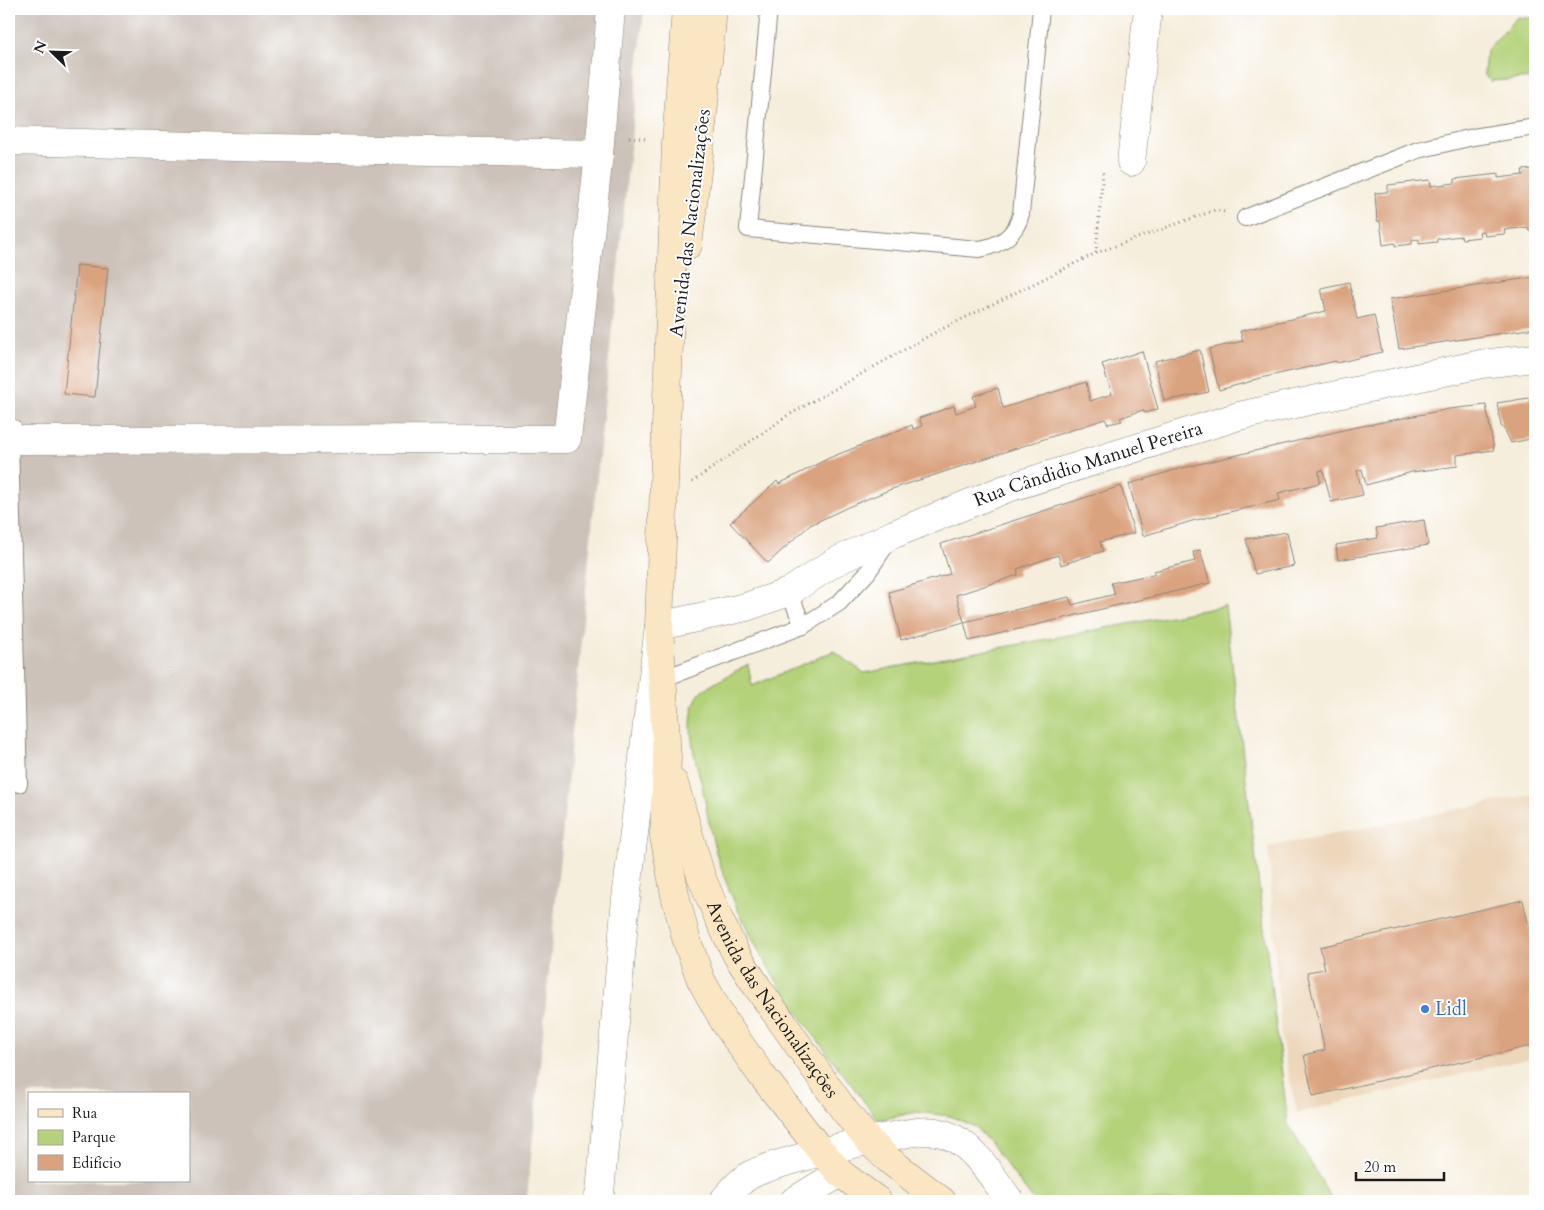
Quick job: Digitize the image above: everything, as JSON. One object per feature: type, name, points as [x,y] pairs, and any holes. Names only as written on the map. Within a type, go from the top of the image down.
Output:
[{"type":"street","points":[[9,436],[567,439],[599,154],[611,9]]},
{"type":"street","name":"Avenida das Nacionalizações","points":[[686,9],[676,142],[659,626],[667,758],[664,836],[675,895],[686,938],[701,980],[725,1023],[760,1073],[821,1152],[840,1173],[878,1201]]},
{"type":"street","name":"Avenida das Nacionalizações","points":[[665,438],[700,146],[712,9]]},
{"type":"street","points":[[1132,162],[1148,9]]},
{"type":"street","points":[[9,140],[273,148],[599,154]]},
{"type":"street","name":"Rua Cândidio Manuel Pereira","points":[[659,626],[746,607],[789,592],[833,563],[894,534],[1005,489],[1239,416],[1481,364],[1535,358]]},
{"type":"street","points":[[596,1201],[600,1193],[626,899],[659,626]]},
{"type":"street","name":"Avenida das Nacionalizações","points":[[667,758],[700,876],[718,919],[736,954],[806,1057],[868,1140],[924,1193],[942,1201]]},
{"type":"street","points":[[723,1201],[748,1176],[761,1170],[868,1140],[922,1130],[942,1133],[959,1141],[979,1159],[1010,1201]]},
{"type":"street","points":[[794,1201],[840,1173]]},
{"type":"lane","points":[[769,9],[748,229],[979,249],[998,244],[1014,230],[1021,214],[1040,9]]},
{"type":"lane","points":[[1245,218],[1418,150],[1473,137],[1535,127]]},
{"type":"lane","points":[[9,436],[19,784]]},
{"type":"lane","points":[[662,679],[803,626],[839,603],[868,572],[894,534]]},
{"type":"lane","points":[[789,592],[803,626]]},
{"type":"lane","points":[[840,1173],[853,1201]]},
{"type":"path","points":[[1096,253],[1104,160],[1132,162]]},
{"type":"path","points":[[663,503],[787,416],[932,334],[1096,253],[1215,210],[1245,218]]},
{"type":"shaded area","points":[[9,9],[644,9],[527,1198],[524,1201],[9,1201]]},
{"type":"shaded area","points":[[1535,794],[1535,1057],[1297,1113],[1281,1037],[1268,847]]},
{"type":"green space","points":[[1517,17],[1535,19],[1535,78],[1490,81],[1484,74],[1486,51]]},
{"type":"green space","points":[[1225,606],[1288,1124],[1333,1201],[1034,1201],[990,1143],[975,1127],[950,1116],[917,1112],[878,1120],[789,1000],[757,948],[730,893],[719,862],[711,834],[693,749],[691,723],[696,699],[703,690],[748,664],[752,686],[834,651],[864,673]]},
{"type":"building","points":[[1535,169],[1535,231],[1529,231],[1528,227],[1504,230],[1505,234],[1485,236],[1484,231],[1479,232],[1480,237],[1462,239],[1461,236],[1437,239],[1437,242],[1419,244],[1419,239],[1412,240],[1412,244],[1395,246],[1395,243],[1383,245],[1380,221],[1377,221],[1375,193],[1388,192],[1388,185],[1430,180],[1431,186],[1455,183],[1455,179],[1498,174],[1498,178],[1523,175],[1522,170]]},
{"type":"building","points":[[77,265],[108,268],[95,397],[64,394]]},
{"type":"building","points":[[1535,277],[1535,328],[1399,349],[1390,299]]},
{"type":"building","points":[[1349,282],[1357,319],[1374,315],[1382,352],[1252,380],[1219,390],[1209,349],[1243,341],[1240,331],[1326,311],[1321,288]]},
{"type":"building","points":[[1200,350],[1209,392],[1164,401],[1155,361]]},
{"type":"building","points":[[1142,351],[1158,409],[1145,413],[1143,410],[1120,418],[1122,421],[1108,424],[1105,419],[889,490],[810,525],[768,563],[730,523],[777,481],[779,484],[829,458],[912,425],[913,429],[922,426],[919,418],[954,406],[956,413],[976,406],[973,396],[998,388],[1003,408],[1086,382],[1090,401],[1112,394],[1102,364]]},
{"type":"building","points":[[1535,397],[1535,438],[1511,443],[1501,426],[1497,403]]},
{"type":"building","points":[[1486,405],[1494,450],[1457,455],[1457,466],[1412,472],[1366,485],[1362,469],[1357,471],[1363,495],[1331,502],[1323,470],[1319,471],[1320,483],[1278,493],[1280,500],[1192,521],[1143,536],[1129,484],[1178,469],[1352,428],[1449,409]]},
{"type":"building","points":[[1121,486],[1134,533],[1100,542],[1103,551],[1061,565],[1058,555],[1017,569],[1018,575],[956,595],[964,622],[901,640],[889,592],[950,574],[941,544]]},
{"type":"building","points":[[1424,520],[1428,545],[1338,560],[1336,545],[1378,538],[1376,528]]},
{"type":"building","points":[[1287,532],[1294,566],[1255,574],[1246,539]]},
{"type":"building","points":[[1200,550],[1210,583],[969,641],[964,622],[1069,597],[1072,605],[1115,594],[1111,583],[1154,574],[1154,571],[1195,561],[1193,552]]},
{"type":"building","name":"Lidl","points":[[1523,900],[1535,955],[1535,1045],[1313,1096],[1304,1055],[1325,1050],[1307,972],[1325,969],[1320,947]]},
{"type":"place","name":"Lidl","points":[[1425,1009]]}]
